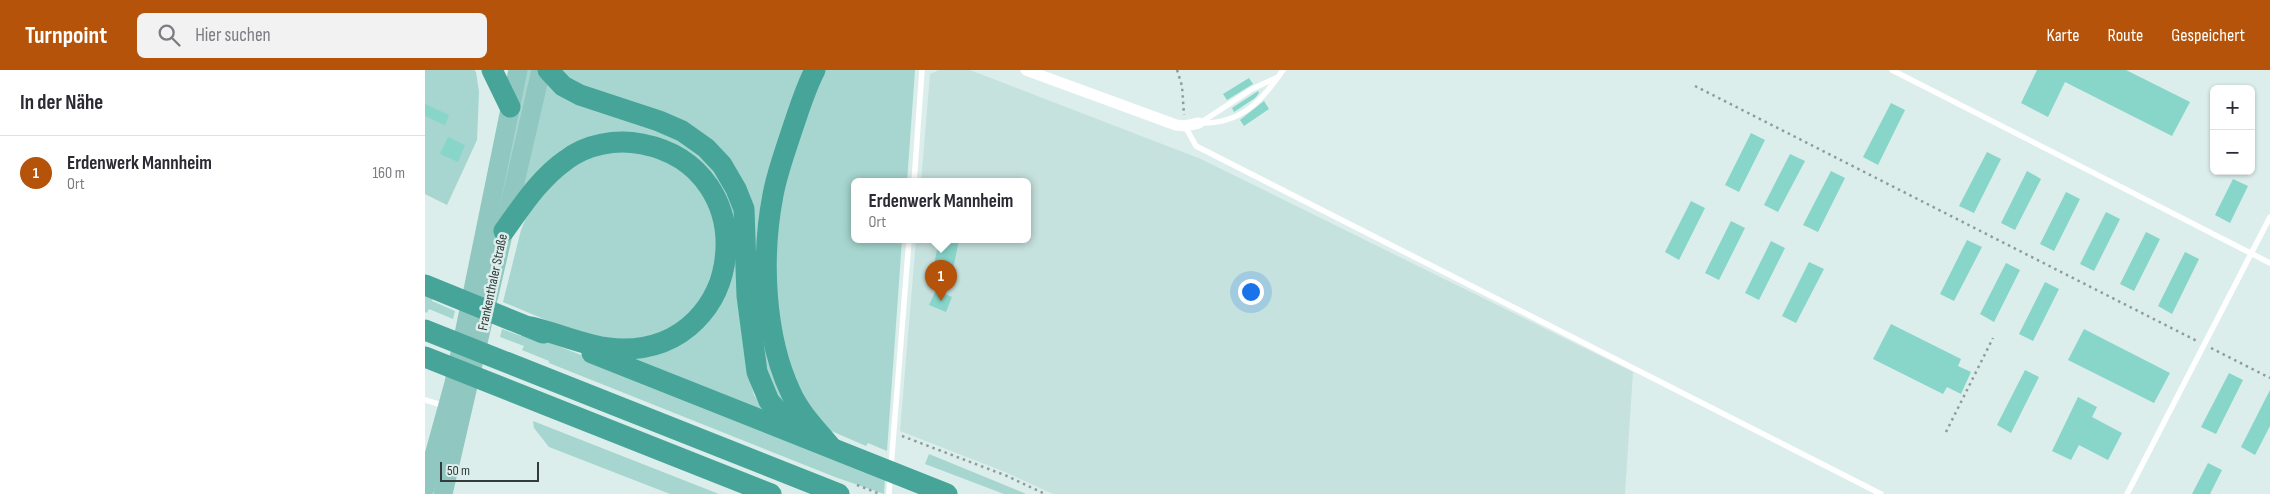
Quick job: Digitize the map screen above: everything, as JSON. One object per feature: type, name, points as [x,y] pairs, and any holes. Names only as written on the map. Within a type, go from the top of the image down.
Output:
[{"type":"highway","points":[[492,70],[510,107]]},
{"type":"highway","points":[[548,70],[563,86],[580,95],[659,121],[682,131],[706,148],[722,164],[736,189],[744,209],[747,296],[757,372],[769,401],[801,437]]},
{"type":"highway","points":[[815,70],[800,108],[773,194],[767,227],[766,266],[771,321],[784,377],[801,411],[833,450]]},
{"type":"highway","points":[[504,231],[536,188],[558,165],[591,147],[617,142],[631,142],[661,148],[683,160],[701,177],[710,189],[722,216],[727,245],[719,283],[701,314],[680,332],[661,342],[645,347],[622,349],[601,347],[558,333],[531,327]]},
{"type":"highway","points":[[425,285],[833,450],[947,494]]},
{"type":"highway","points":[[425,330],[848,489]]},
{"type":"highway","points":[[432,360],[771,494]]},
{"type":"main road","name":"Frankenthaler Straße","points":[[425,488],[454,382],[518,70]]},
{"type":"main road","name":"Frankenthaler Straße","points":[[443,494],[541,70]]},
{"type":"street","points":[[1026,70],[1176,125],[1185,126],[1199,123]]},
{"type":"lane","points":[[914,178],[922,70]]},
{"type":"lane","points":[[1892,70],[2270,263]]},
{"type":"lane","points":[[1199,123],[1281,73]]},
{"type":"lane","points":[[1199,123],[1215,124],[1241,114],[1259,101],[1281,73]]},
{"type":"lane","points":[[1185,126],[1196,146],[1881,494]]},
{"type":"lane","points":[[2127,494],[2270,217]]},
{"type":"lane","points":[[889,494],[909,243]]},
{"type":"lane","points":[[425,400],[447,407]]},
{"type":"path","points":[[1177,70],[1181,86],[1185,126]]},
{"type":"path","points":[[1695,86],[2270,378]]},
{"type":"path","points":[[1946,432],[1993,338]]},
{"type":"path","points":[[893,433],[1007,476],[1045,494]]},
{"type":"path","points":[[848,489],[880,494]]},
{"type":"shaded area","points":[[425,70],[474,70],[476,72],[479,92],[477,140],[447,205],[425,194]]},
{"type":"shaded area","points":[[526,70],[533,70],[480,293]]},
{"type":"shaded area","points":[[562,70],[808,70],[766,200],[788,406],[769,387],[735,171],[569,80]]},
{"type":"shaded area","points":[[822,70],[915,70],[907,178],[851,178],[851,243],[902,243],[887,451],[868,443],[866,446],[829,430],[798,397],[777,319],[775,211]]},
{"type":"shaded area","points":[[939,70],[970,70],[1201,159],[1633,372],[1625,494],[1053,494],[1005,472],[900,431],[916,243],[1031,243],[1031,178],[921,178],[930,74]]},
{"type":"shaded area","points":[[546,83],[671,134],[699,152],[718,173],[739,221],[748,373],[754,395],[766,414],[620,356],[719,298],[710,178],[615,133],[519,200]]},
{"type":"shaded area","points":[[602,148],[671,158],[711,199],[717,245],[713,268],[705,292],[690,316],[670,333],[624,340],[598,336],[558,325],[503,302],[521,230],[528,213],[546,183]]},
{"type":"shaded area","points":[[425,294],[433,297],[432,301],[455,311],[453,319],[429,309],[427,313],[425,312]]},
{"type":"shaded area","points":[[502,329],[521,336],[523,332],[864,467],[885,479],[884,494],[835,477],[549,363],[549,361],[522,350],[524,346],[500,337]]},
{"type":"shaded area","points":[[533,421],[719,494],[670,494],[549,447],[534,428]]},
{"type":"shaded area","points":[[929,454],[1026,494],[1004,494],[925,464]]},
{"type":"building","points":[[2037,70],[2126,70],[2190,102],[2172,136],[2065,82],[2048,117],[2021,103]]},
{"type":"building","points":[[1249,78],[1253,84],[1227,100],[1223,94]]},
{"type":"building","points":[[1258,91],[1259,93],[1255,98],[1234,112],[1232,108]]},
{"type":"building","points":[[1264,101],[1269,109],[1244,126],[1240,120]]},
{"type":"building","points":[[1891,103],[1905,110],[1878,165],[1863,157]]},
{"type":"building","points":[[425,104],[449,115],[445,125],[425,116]]},
{"type":"building","points":[[1751,133],[1765,140],[1739,192],[1725,185]]},
{"type":"building","points":[[448,137],[465,145],[458,162],[440,154]]},
{"type":"building","points":[[1987,152],[2001,159],[1974,213],[1959,206]]},
{"type":"building","points":[[1790,154],[1805,161],[1778,212],[1764,205]]},
{"type":"building","points":[[1831,171],[1845,178],[1818,232],[1803,225]]},
{"type":"building","points":[[2027,171],[2041,179],[2015,230],[2001,223]]},
{"type":"building","points":[[2233,179],[2248,186],[2230,223],[2215,215]]},
{"type":"building","points":[[2066,192],[2080,199],[2054,251],[2040,244]]},
{"type":"building","points":[[1691,201],[1705,208],[1679,260],[1665,252]]},
{"type":"building","points":[[2106,212],[2120,219],[2094,271],[2080,264]]},
{"type":"building","points":[[1731,221],[1745,228],[1719,280],[1705,273]]},
{"type":"building","points":[[2146,232],[2160,239],[2134,291],[2120,284]]},
{"type":"building","points":[[1967,240],[1982,247],[1954,301],[1940,294]]},
{"type":"building","points":[[1771,241],[1785,248],[1759,300],[1745,293]]},
{"type":"building","points":[[938,243],[958,243],[953,269],[934,265]]},
{"type":"building","points":[[2185,252],[2199,259],[2172,314],[2158,306]]},
{"type":"building","points":[[1809,262],[1824,269],[1796,323],[1782,316]]},
{"type":"building","points":[[2006,263],[2020,270],[1994,322],[1980,314]]},
{"type":"building","points":[[2045,282],[2059,289],[2033,341],[2019,334]]},
{"type":"building","points":[[936,290],[952,297],[946,312],[929,305]]},
{"type":"building","points":[[1891,324],[1961,359],[1958,366],[1971,372],[1961,394],[1947,387],[1943,394],[1873,359]]},
{"type":"building","points":[[2084,329],[2170,373],[2154,403],[2068,360]]},
{"type":"building","points":[[2025,370],[2039,377],[2011,433],[1997,425]]},
{"type":"building","points":[[2229,373],[2243,380],[2216,434],[2201,427]]},
{"type":"building","points":[[2270,390],[2270,426],[2255,455],[2241,447]]},
{"type":"building","points":[[2078,397],[2097,407],[2092,417],[2122,433],[2108,460],[2079,445],[2071,460],[2052,451]]},
{"type":"building","points":[[2208,463],[2222,470],[2210,494],[2192,494]]},
{"type":"place","name":"Erdenwerk Mannheim","points":[[941,301]]}]
